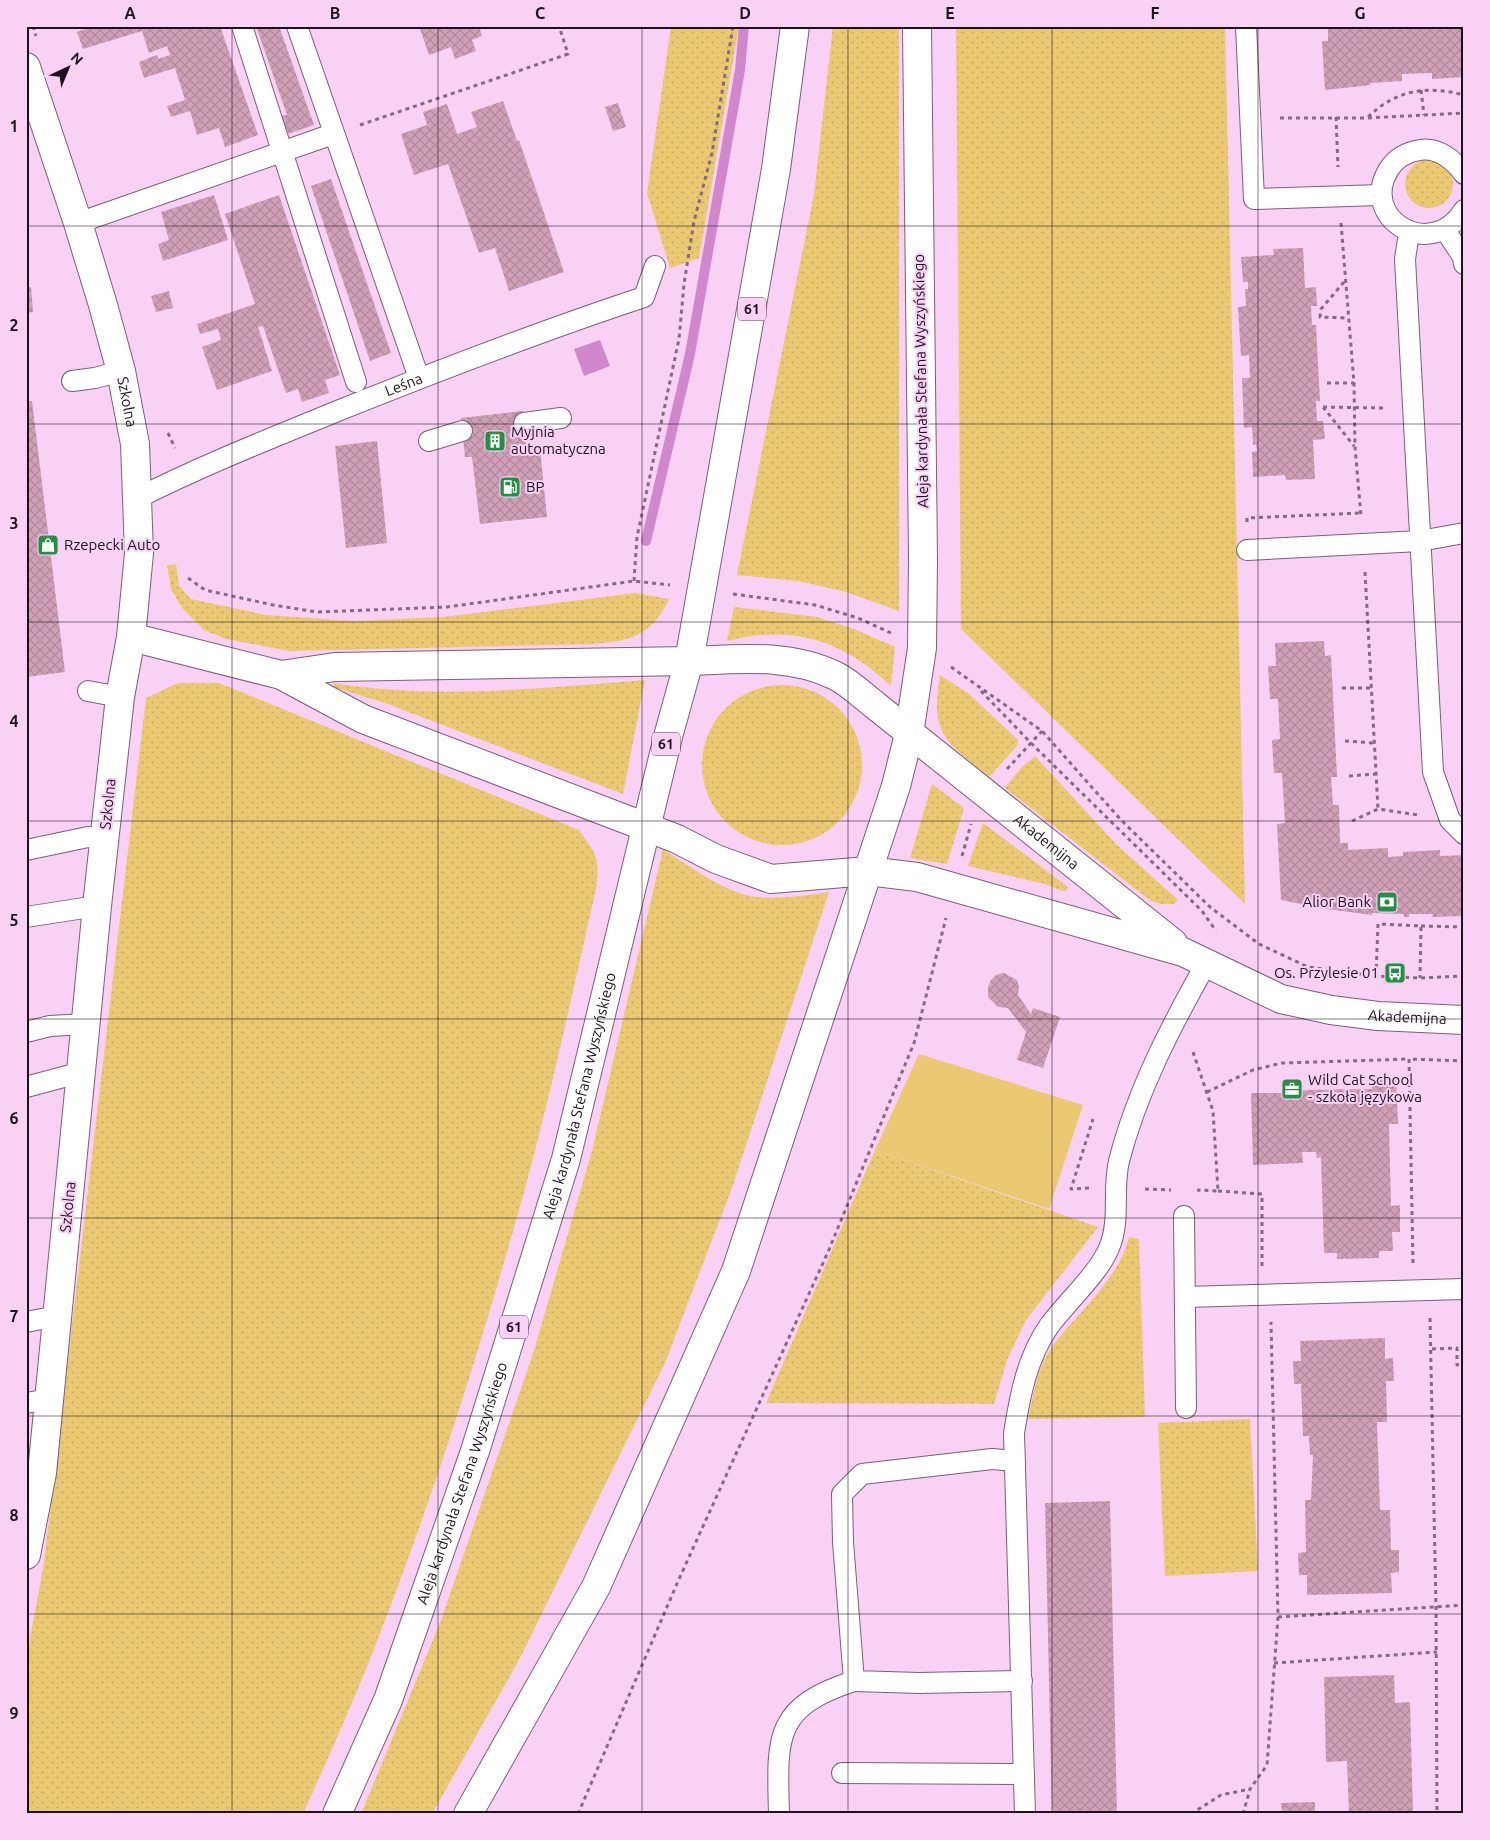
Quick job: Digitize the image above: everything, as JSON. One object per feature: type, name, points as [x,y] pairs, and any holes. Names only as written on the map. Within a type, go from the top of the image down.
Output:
[{"type":"street","name":"61","points":[[646,827],[689,661],[703,590],[776,169],[795,26]]},
{"type":"street","name":"Aleja kardynała Stefana Wyszyńskiego","points":[[868,871],[888,815],[910,734],[922,648],[923,559],[917,26]]},
{"type":"street","name":"Szkolna","points":[[26,67],[78,223],[121,372],[135,444],[139,553],[131,637],[120,697],[104,838],[57,1316],[37,1401],[42,1473],[26,1554]]},
{"type":"street","points":[[131,637],[281,675]]},
{"type":"street","name":"Akademijna","points":[[281,675],[335,666],[689,661],[744,658],[800,662],[837,676],[1195,958]]},
{"type":"street","name":"Akademijna","points":[[281,675],[363,719],[677,838],[716,859],[771,879],[868,871],[917,877],[1195,958],[1281,999],[1331,1010],[1378,1016],[1464,1020]]},
{"type":"street","name":"Aleja kardynała Stefana Wyszyńskiego","points":[[337,1814],[388,1700],[475,1451],[566,1159],[646,827]]},
{"type":"street","points":[[468,1814],[596,1586],[736,1271],[868,871]]},
{"type":"lane","points":[[242,26],[356,382]]},
{"type":"lane","points":[[297,26],[420,378]]},
{"type":"lane","points":[[1246,26],[1254,199],[1381,195]]},
{"type":"lane","points":[[78,223],[334,134]]},
{"type":"lane","points":[[1464,174],[1453,160],[1439,152],[1422,149],[1407,153],[1393,163],[1384,176],[1381,195],[1385,209],[1395,223],[1409,233],[1426,235],[1445,230],[1456,221],[1464,210]]},
{"type":"lane","points":[[1445,230],[1463,257],[1464,264]]},
{"type":"lane","points":[[1409,233],[1405,259],[1432,772],[1450,820],[1464,834]]},
{"type":"lane","name":"Leśna","points":[[138,498],[281,434],[420,378],[538,332],[644,297],[654,266]]},
{"type":"lane","points":[[72,380],[96,378],[121,372]]},
{"type":"lane","points":[[524,423],[561,418]]},
{"type":"lane","points":[[429,441],[462,431]]},
{"type":"lane","points":[[1247,550],[1420,541],[1464,533]]},
{"type":"lane","points":[[88,691],[120,697]]},
{"type":"lane","points":[[26,850],[88,837],[104,838]]},
{"type":"lane","points":[[26,917],[97,906]]},
{"type":"lane","points":[[1025,1814],[1014,1433],[1021,1389],[1034,1353],[1049,1326],[1109,1249],[1116,1220],[1119,1162],[1145,1085],[1177,1017],[1195,958]]},
{"type":"lane","points":[[26,1032],[50,1026],[86,1024]]},
{"type":"lane","points":[[26,1087],[82,1072]]},
{"type":"lane","points":[[1184,1216],[1186,1408]]},
{"type":"lane","points":[[1185,1297],[1464,1289]]},
{"type":"lane","points":[[26,1322],[57,1316]]},
{"type":"lane","points":[[854,1681],[843,1542],[842,1494],[862,1474],[992,1459],[1015,1461]]},
{"type":"lane","points":[[779,1814],[778,1755],[782,1734],[794,1715],[809,1701],[830,1689],[854,1681],[919,1683],[1022,1681]]},
{"type":"lane","points":[[842,1773],[1024,1774]]},
{"type":"path","points":[[334,134],[568,54],[560,26]]},
{"type":"path","points":[[634,580],[637,537],[679,339],[684,284],[694,221],[712,153],[733,26]]},
{"type":"path","points":[[1367,118],[1383,102],[1404,94],[1422,90],[1452,92],[1464,95]]},
{"type":"path","points":[[1422,90],[1424,115]]},
{"type":"path","points":[[1250,118],[1367,118],[1464,113]]},
{"type":"path","points":[[1336,117],[1347,318],[1354,383],[1355,446],[1364,545],[1378,809],[1352,820]]},
{"type":"path","points":[[1345,282],[1321,310],[1320,317],[1347,318]]},
{"type":"path","points":[[1327,383],[1354,383]]},
{"type":"path","points":[[1355,446],[1323,407],[1414,407]]},
{"type":"path","points":[[188,578],[204,590],[317,612],[447,606],[634,580],[815,606],[858,618],[922,648]]},
{"type":"path","points":[[1219,934],[1202,911],[1031,743],[976,685],[1042,731],[1121,820],[1146,845],[1210,907],[1258,944],[1308,967],[1376,976],[1420,978],[1464,976]]},
{"type":"path","points":[[1342,688],[1371,688]]},
{"type":"path","points":[[1345,741],[1374,743]]},
{"type":"path","points":[[1349,776],[1376,774]]},
{"type":"path","points":[[578,1814],[679,1579],[828,1252],[914,1043],[953,888]]},
{"type":"path","points":[[1376,976],[1378,924],[1464,927]]},
{"type":"path","points":[[1420,978],[1421,926]]},
{"type":"path","points":[[1177,1017],[1193,1052],[1213,1110],[1218,1191]]},
{"type":"path","points":[[1207,1092],[1253,1070],[1282,1063],[1409,1059],[1464,1060]]},
{"type":"path","points":[[1409,1059],[1413,1270]]},
{"type":"path","points":[[1093,1119],[1071,1189],[1174,1190]]},
{"type":"path","points":[[1192,1190],[1262,1194],[1263,1295]]},
{"type":"path","points":[[1420,1317],[1430,1316],[1432,1350],[1437,1814]]},
{"type":"path","points":[[1243,1814],[1250,1789],[1267,1765],[1278,1617],[1271,1321],[1281,1320]]},
{"type":"path","points":[[1432,1350],[1457,1348],[1457,1365],[1464,1364]]},
{"type":"path","points":[[1278,1617],[1464,1605]]},
{"type":"path","points":[[1274,1663],[1436,1652]]},
{"type":"path","points":[[1192,1814],[1221,1795],[1250,1789]]},
{"type":"shaded area","points":[[671,26],[739,26],[699,258],[670,268],[647,193]]},
{"type":"shaded area","points":[[833,26],[899,26],[899,611],[846,592],[799,581],[737,575],[814,194]]},
{"type":"shaded area","points":[[956,26],[1225,26],[1245,904],[961,629]]},
{"type":"shaded area","points":[[1424,160],[1434,160],[1446,167],[1453,179],[1453,189],[1446,201],[1434,208],[1424,208],[1416,204],[1409,197],[1405,189],[1405,179],[1409,171],[1416,164]]},
{"type":"shaded area","points":[[600,340],[610,366],[584,376],[574,349]]},
{"type":"shaded area","points":[[176,564],[179,586],[191,599],[266,615],[353,621],[443,617],[635,593],[669,599],[655,621],[647,629],[629,638],[606,643],[289,651],[226,639],[204,630],[182,608],[171,589],[167,565]]},
{"type":"shaded area","points":[[734,607],[817,617],[854,629],[895,647],[891,686],[854,657],[835,647],[815,640],[773,634],[727,641]]},
{"type":"shaded area","points":[[940,675],[969,694],[1018,740],[1017,746],[989,777],[953,746],[942,730],[937,710]]},
{"type":"shaded area","points":[[645,680],[623,794],[385,703],[333,687],[334,683],[372,688],[450,692],[529,689]]},
{"type":"shaded area","points":[[178,683],[219,683],[579,830],[596,857],[598,870],[596,889],[525,1189],[462,1401],[384,1624],[355,1696],[303,1814],[26,1814],[26,1660],[44,1563],[146,698]]},
{"type":"shaded area","points":[[790,685],[820,694],[839,708],[849,720],[856,734],[861,749],[861,781],[856,796],[849,810],[839,822],[827,832],[805,842],[790,845],[774,845],[759,842],[737,832],[715,810],[703,781],[702,757],[705,742],[715,720],[737,698],[766,686]]},
{"type":"shaded area","points":[[1035,756],[1116,844],[1178,900],[1174,904],[1161,904],[1151,901],[1005,788],[1021,768]]},
{"type":"shaded area","points":[[932,784],[964,808],[947,864],[910,858]]},
{"type":"shaded area","points":[[983,823],[1068,887],[1066,892],[1045,884],[968,866]]},
{"type":"shaded area","points":[[663,849],[720,885],[744,894],[774,898],[829,892],[732,1188],[665,1363],[520,1658],[432,1814],[361,1814],[440,1623],[533,1354],[592,1151]]},
{"type":"shaded area","points":[[919,1054],[1083,1105],[1049,1209],[875,1150]]},
{"type":"shaded area","points":[[875,1150],[1098,1227],[1026,1320],[1007,1360],[994,1404],[766,1403]]},
{"type":"shaded area","points":[[1129,1237],[1139,1239],[1145,1417],[1028,1419],[1033,1394],[1044,1360],[1058,1339],[1105,1284],[1123,1254]]},
{"type":"shaded area","points":[[1250,1419],[1258,1571],[1165,1576],[1158,1423]]},
{"type":"building","points":[[93,26],[145,26],[146,29],[154,26],[220,26],[258,135],[225,147],[219,128],[197,135],[190,111],[171,117],[167,106],[185,100],[175,68],[144,78],[139,62],[157,55],[158,59],[170,55],[167,46],[149,53],[142,31],[83,49],[77,32]]},
{"type":"building","points":[[256,26],[279,26],[314,125],[288,134],[282,116],[287,115]]},
{"type":"building","points":[[419,26],[479,26],[482,36],[472,40],[476,51],[455,59],[451,47],[429,55]]},
{"type":"building","points":[[1328,26],[1368,26],[1368,28],[1464,26],[1464,77],[1432,79],[1432,73],[1402,74],[1402,81],[1370,83],[1371,85],[1325,90],[1322,41],[1328,41]]},
{"type":"building","points":[[503,101],[517,141],[519,140],[564,272],[509,291],[495,248],[479,253],[448,164],[414,175],[401,134],[427,125],[423,112],[447,104],[457,134],[477,127],[471,112]]},
{"type":"building","points":[[618,103],[626,127],[613,131],[605,107]]},
{"type":"building","points":[[331,179],[391,353],[370,361],[311,186]]},
{"type":"building","points":[[214,195],[228,240],[163,261],[158,244],[169,240],[161,212]]},
{"type":"building","points":[[279,195],[340,375],[325,380],[329,393],[302,402],[298,389],[286,393],[263,326],[258,327],[272,371],[217,390],[202,347],[221,340],[218,329],[200,334],[197,324],[255,304],[225,214]]},
{"type":"building","points":[[1303,248],[1305,288],[1316,287],[1317,306],[1311,306],[1312,325],[1316,325],[1320,401],[1316,401],[1317,421],[1323,421],[1325,439],[1313,440],[1315,479],[1286,480],[1285,475],[1253,477],[1252,452],[1257,451],[1256,444],[1253,445],[1252,427],[1244,428],[1242,378],[1250,378],[1249,355],[1241,356],[1238,307],[1246,306],[1245,289],[1248,289],[1248,282],[1243,282],[1241,257],[1274,255],[1273,249]]},
{"type":"building","points":[[26,287],[31,287],[33,312],[26,313]]},
{"type":"building","points":[[169,291],[173,308],[156,312],[151,296]]},
{"type":"building","points":[[32,401],[65,672],[26,677],[26,402]]},
{"type":"building","name":"BP","points":[[523,411],[527,451],[540,449],[547,517],[480,524],[472,457],[465,457],[461,418]]},
{"type":"building","points":[[377,441],[387,543],[346,548],[335,446]]},
{"type":"building","points":[[1324,641],[1325,656],[1331,655],[1337,777],[1331,777],[1333,805],[1339,805],[1340,843],[1348,843],[1348,850],[1388,848],[1388,857],[1403,856],[1403,852],[1440,850],[1440,856],[1464,855],[1464,916],[1432,917],[1433,914],[1409,914],[1409,917],[1404,917],[1404,914],[1372,913],[1372,915],[1319,908],[1318,898],[1311,899],[1311,906],[1281,900],[1277,824],[1285,823],[1282,773],[1274,773],[1272,740],[1280,739],[1278,699],[1270,699],[1268,666],[1276,666],[1275,643]]},
{"type":"building","points":[[1004,973],[1017,980],[1019,986],[1018,995],[1031,1014],[1033,1008],[1060,1017],[1043,1068],[1017,1060],[1026,1032],[1008,1008],[998,1007],[988,997],[988,987],[991,980],[996,975]]},
{"type":"building","points":[[1396,1078],[1398,1124],[1389,1124],[1391,1206],[1400,1205],[1400,1232],[1392,1232],[1393,1251],[1379,1251],[1379,1258],[1337,1259],[1337,1253],[1324,1253],[1321,1157],[1317,1158],[1316,1152],[1302,1152],[1303,1163],[1253,1165],[1251,1093],[1282,1093],[1282,1082],[1302,1081],[1302,1090],[1372,1089],[1371,1079]]},
{"type":"building","points":[[1385,1338],[1385,1359],[1393,1358],[1394,1381],[1386,1381],[1387,1422],[1377,1422],[1380,1510],[1390,1510],[1391,1550],[1399,1550],[1399,1572],[1391,1573],[1392,1593],[1307,1595],[1307,1575],[1299,1575],[1298,1553],[1306,1552],[1305,1500],[1311,1500],[1313,1455],[1310,1455],[1309,1436],[1303,1436],[1301,1384],[1294,1384],[1293,1361],[1301,1361],[1300,1341]]},
{"type":"building","points":[[1110,1501],[1117,1814],[1052,1814],[1045,1503]]},
{"type":"building","points":[[1394,1675],[1395,1703],[1410,1702],[1413,1814],[1349,1814],[1347,1761],[1326,1762],[1324,1677]]},
{"type":"building","points":[[1315,1802],[1315,1814],[1282,1814],[1281,1803]]},
{"type":"waterway","points":[[646,541],[690,354],[740,70],[744,26]]},
{"type":"place","name":"Myjnia automatyczna","points":[[495,441]]},
{"type":"place","name":"BP","points":[[510,487]]},
{"type":"place","name":"Rzepecki Auto","points":[[48,545]]},
{"type":"place","name":"Alior Bank","points":[[1387,902]]},
{"type":"place","name":"Os. Przylesie 01","points":[[1395,973]]},
{"type":"place","name":"Wild Cat School - szkoła językowa","points":[[1292,1089]]}]
